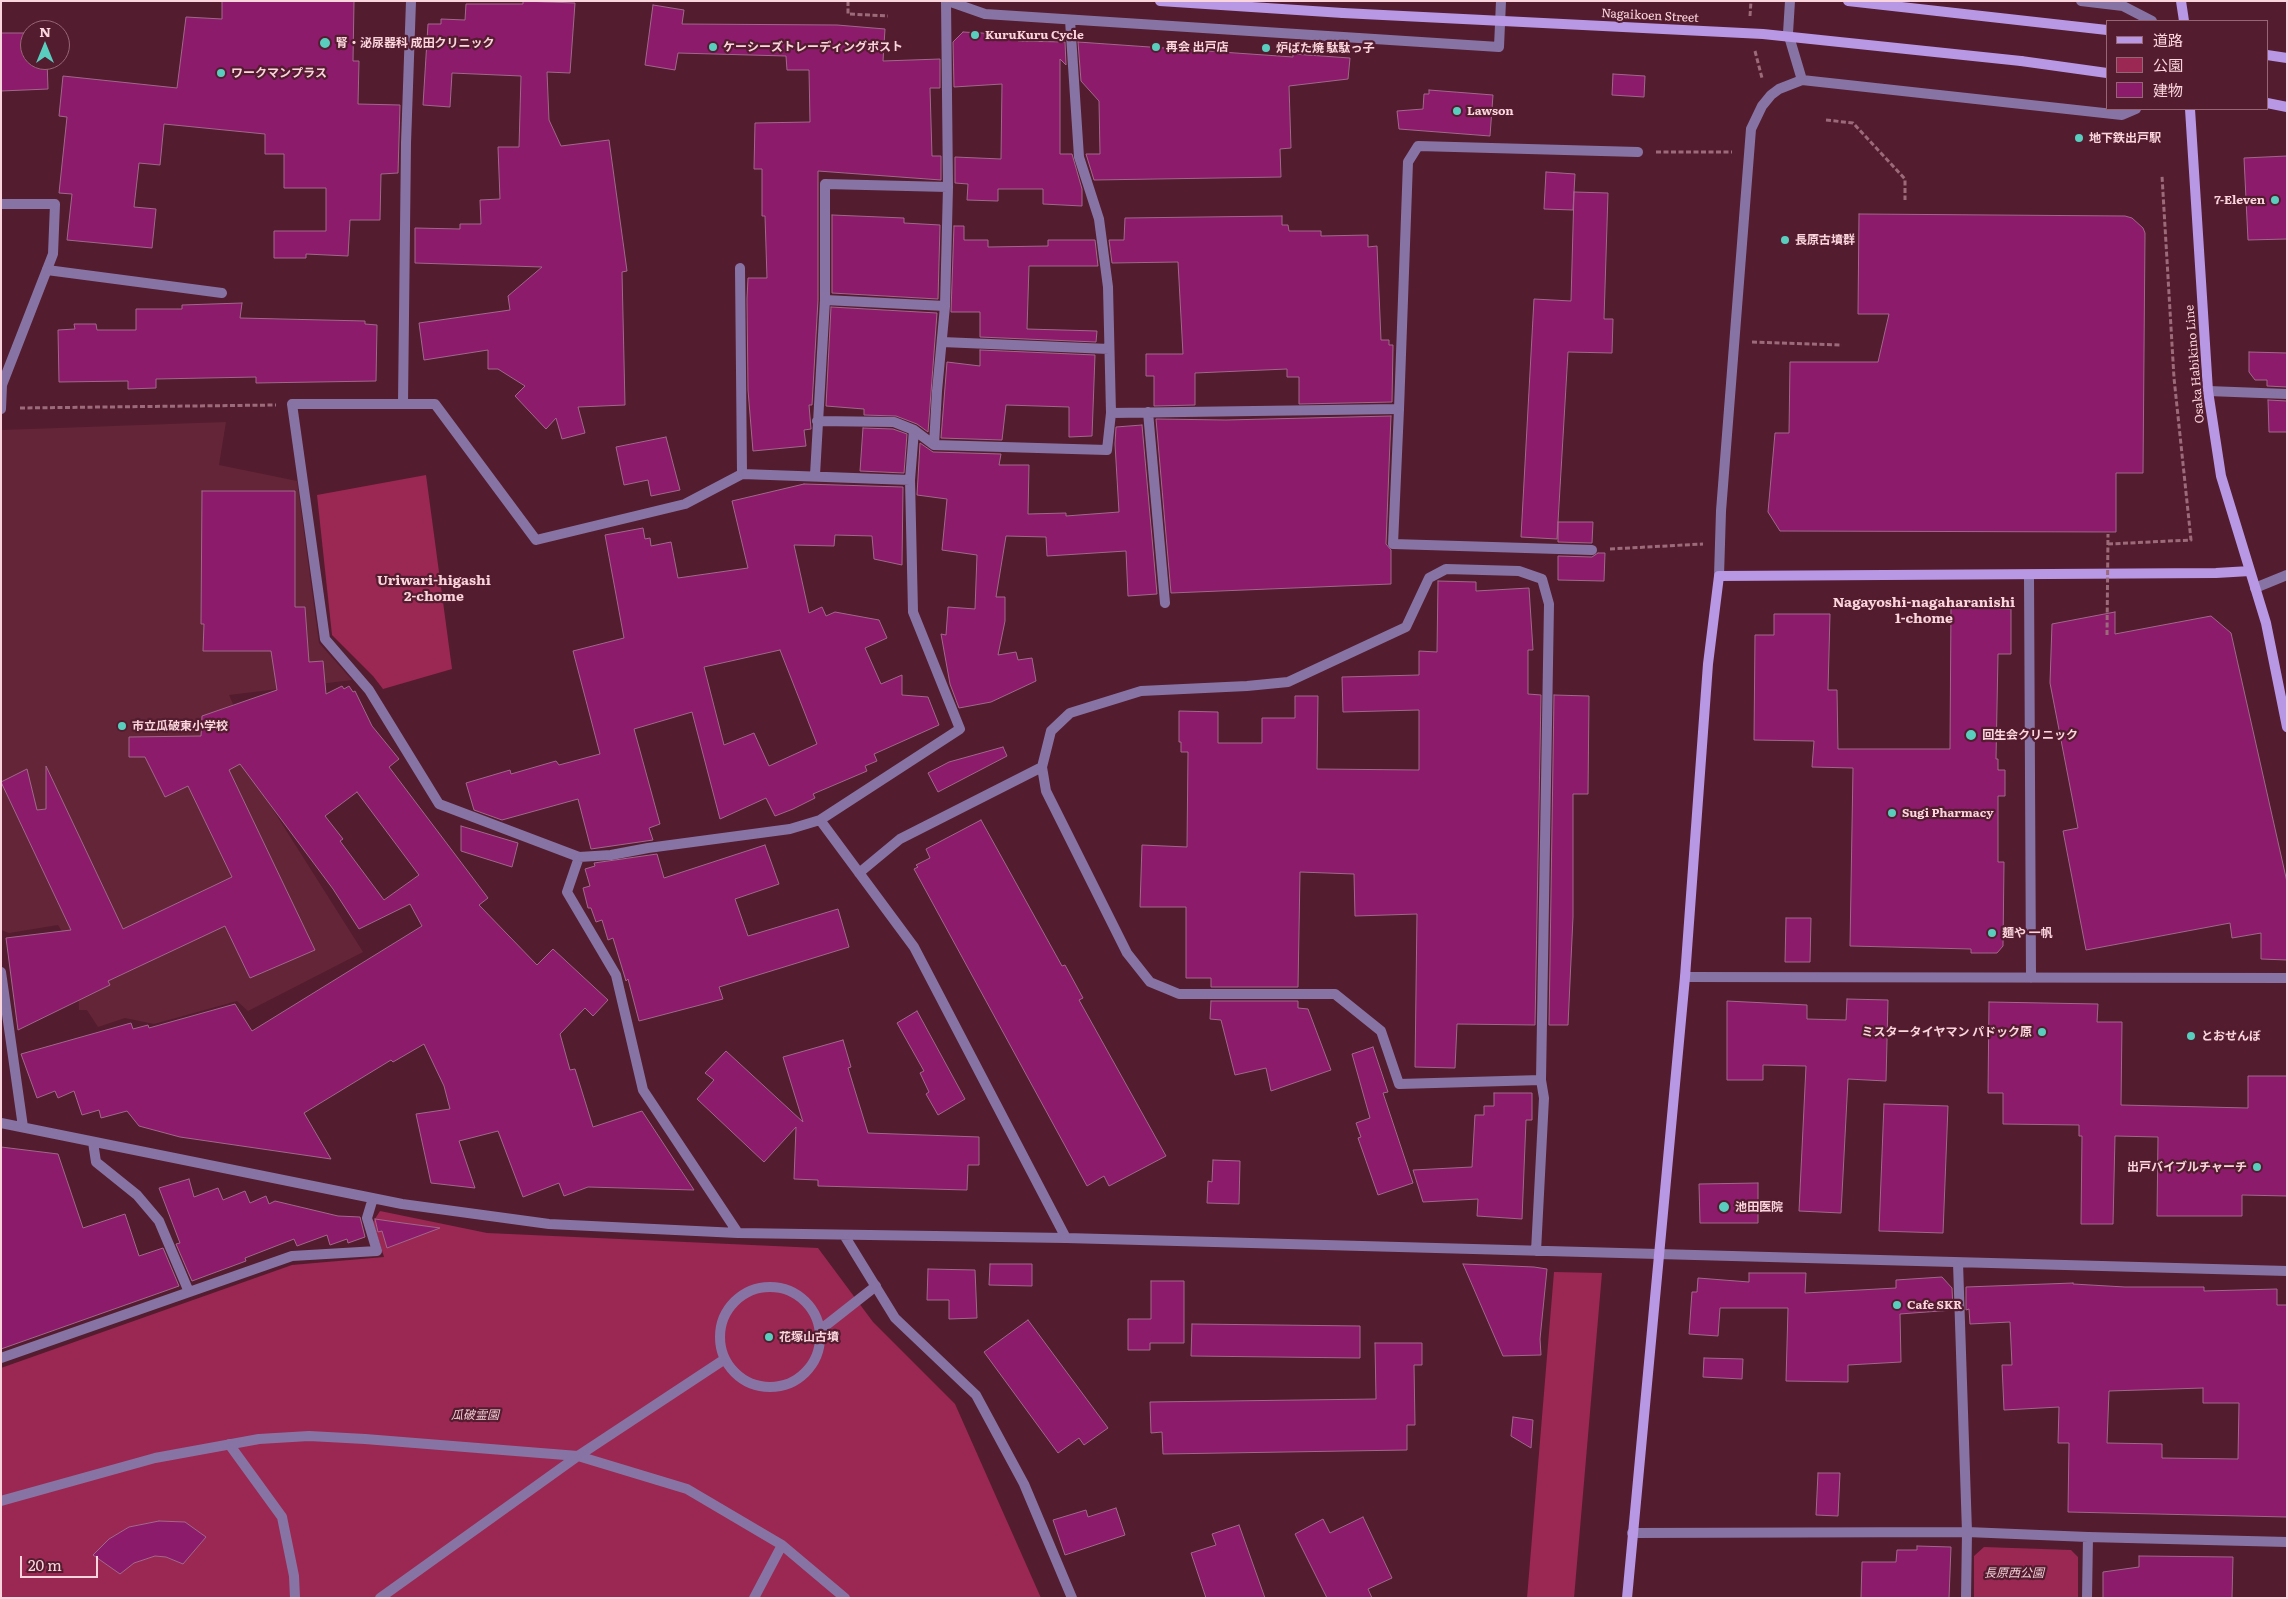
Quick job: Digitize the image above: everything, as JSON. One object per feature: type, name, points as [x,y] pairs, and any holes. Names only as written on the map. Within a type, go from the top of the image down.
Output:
[{"type":"main road","name":"Nagaikoen Street","points":[[1160,1],[1763,34],[2020,61],[2106,73]]},
{"type":"main road","points":[[1848,1],[2106,30]]},
{"type":"main road","points":[[2181,1],[2184,20]]},
{"type":"main road","points":[[2268,54],[2287,58]]},
{"type":"main road","points":[[2268,103],[2287,107]]},
{"type":"main road","name":"Osaka Habikino Line","points":[[2190,110],[2208,391],[2221,476],[2266,622],[2287,727]]},
{"type":"main road","points":[[1627,1598],[1685,977],[1708,664],[1720,576],[2216,573],[2250,571]]},
{"type":"street","points":[[403,403],[406,144],[411,1]]},
{"type":"street","points":[[934,445],[936,390],[945,306],[948,187],[947,1],[985,14],[1499,47],[1502,1]]},
{"type":"street","points":[[1790,1],[1788,33],[1802,80]]},
{"type":"street","points":[[2081,1],[2123,6],[2150,20]]},
{"type":"street","points":[[817,421],[864,420],[894,422],[914,430],[934,445],[1107,450],[1111,413],[1108,287],[1099,220],[1079,157],[1070,20]]},
{"type":"street","points":[[1720,576],[1720,511],[1751,129],[1762,106],[1779,90],[1802,80],[2122,114],[2133,110]]},
{"type":"street","points":[[1592,550],[1393,544],[1408,162],[1418,146],[1638,152]]},
{"type":"street","points":[[815,475],[826,300],[826,184],[948,187]]},
{"type":"street","points":[[1,204],[55,204],[53,254],[2,385],[1,409]]},
{"type":"street","points":[[740,268],[742,474]]},
{"type":"street","points":[[47,270],[222,293]]},
{"type":"street","points":[[826,300],[945,306]]},
{"type":"street","points":[[942,342],[1109,350]]},
{"type":"street","points":[[2208,391],[2287,394]]},
{"type":"street","points":[[910,480],[815,475],[742,474],[685,504],[536,540],[435,404],[292,404],[325,639],[369,690],[439,804],[579,857],[611,855],[790,828],[820,820],[960,729],[913,612],[910,480],[914,430]]},
{"type":"street","points":[[1111,413],[1399,409]]},
{"type":"street","points":[[1148,412],[1165,603]]},
{"type":"street","points":[[1536,1252],[1544,1098],[1541,1080],[1550,604],[1542,579],[1520,571],[1446,569],[1430,578],[1406,627],[1288,682],[1247,686],[1140,691],[1070,713],[1051,731],[1042,767],[1046,791],[1127,952],[1150,982],[1179,994],[1335,994],[1381,1031],[1399,1084],[1541,1080]]},
{"type":"street","points":[[2029,574],[2030,978]]},
{"type":"street","points":[[2255,588],[2287,575]]},
{"type":"street","points":[[859,873],[900,839],[1042,767]]},
{"type":"street","points":[[820,820],[914,947],[1066,1238]]},
{"type":"street","points":[[579,857],[567,892],[616,975],[643,1090],[738,1233]]},
{"type":"street","points":[[1,972],[23,1127]]},
{"type":"street","points":[[1685,977],[2287,978]]},
{"type":"street","points":[[1,1123],[373,1198],[549,1224],[738,1233],[1066,1238],[2287,1272]]},
{"type":"street","points":[[93,1142],[96,1162],[137,1195],[159,1221],[189,1292]]},
{"type":"street","points":[[1,1358],[292,1256],[376,1251],[367,1218],[373,1198]]},
{"type":"street","points":[[844,1235],[895,1318],[976,1395],[1024,1484],[1072,1598]]},
{"type":"street","points":[[1958,1263],[1967,1532],[1966,1598]]},
{"type":"street","points":[[766,1286],[790,1290],[805,1300],[815,1313],[820,1330],[817,1354],[808,1369],[800,1377],[771,1387],[746,1381],[732,1369],[725,1359],[720,1342],[721,1325],[726,1312],[742,1295],[766,1286]]},
{"type":"street","points":[[820,1330],[876,1286]]},
{"type":"street","points":[[380,1598],[578,1456],[725,1359]]},
{"type":"street","points":[[1,1501],[155,1458],[259,1439],[309,1436],[366,1439],[578,1456],[687,1490],[782,1545],[845,1598]]},
{"type":"street","points":[[229,1444],[282,1517],[294,1576],[294,1598]]},
{"type":"street","points":[[1632,1533],[1967,1532],[2287,1542]]},
{"type":"street","points":[[2087,1598],[2088,1537]]},
{"type":"street","points":[[754,1598],[782,1545]]},
{"type":"path","points":[[848,1],[848,14],[888,16]]},
{"type":"path","points":[[1826,120],[1853,123],[1905,179],[1905,200]]},
{"type":"path","points":[[1638,152],[1749,152]]},
{"type":"path","points":[[2108,544],[2191,540],[2174,378],[2162,176]]},
{"type":"path","points":[[1734,341],[1842,345]]},
{"type":"path","points":[[1,409],[292,404]]},
{"type":"path","points":[[2107,636],[2108,534]]},
{"type":"path","points":[[1592,550],[1720,543]]},
{"type":"shaded area","name":"市立瓜破東小学校","points":[[226,422],[219,465],[297,481],[319,643],[352,680],[229,695],[257,758],[265,797],[363,952],[248,1011],[237,1001],[154,1024],[125,1018],[98,1027],[87,1010],[79,1010],[77,956],[58,925],[9,933],[1,930],[1,430]]},
{"type":"green space","points":[[426,475],[452,669],[383,689],[373,676],[332,635],[317,495]]},
{"type":"green space","name":"瓜破霊園","points":[[380,1211],[487,1233],[818,1248],[873,1322],[955,1404],[1041,1598],[1,1598],[1,1368],[292,1265],[384,1257],[373,1222]]},
{"type":"green space","points":[[1554,1272],[1602,1273],[1574,1598],[1527,1598]]},
{"type":"green space","name":"長原西公園","points":[[1984,1547],[2071,1550],[2078,1557],[2078,1598],[1974,1598],[1974,1556]]},
{"type":"building","points":[[222,1],[354,1],[353,61],[359,61],[358,104],[400,105],[398,173],[381,174],[380,220],[350,220],[348,256],[306,254],[306,258],[274,258],[274,231],[326,231],[326,188],[284,188],[284,154],[265,154],[265,134],[164,124],[160,165],[139,163],[134,207],[156,209],[152,248],[67,240],[72,194],[59,193],[67,117],[59,116],[63,76],[177,88],[186,17],[222,19]]},
{"type":"building","points":[[523,1],[575,3],[570,73],[547,72],[549,120],[561,146],[609,140],[627,271],[622,272],[625,405],[578,407],[585,433],[562,439],[556,418],[546,429],[515,396],[525,386],[498,369],[488,369],[488,350],[424,360],[419,323],[510,310],[508,296],[542,267],[415,263],[415,228],[460,229],[460,224],[481,224],[480,200],[500,199],[498,147],[519,147],[521,76],[452,73],[450,107],[423,105],[428,24],[441,24],[441,19],[465,20],[466,4],[523,4]]},
{"type":"building","points":[[653,5],[684,10],[682,24],[837,25],[885,29],[883,61],[940,59],[940,88],[930,88],[932,156],[941,156],[941,180],[818,171],[818,300],[812,405],[809,405],[811,429],[804,430],[806,446],[753,451],[748,390],[747,299],[748,278],[767,278],[765,216],[762,216],[762,169],[754,169],[755,123],[810,122],[809,70],[787,70],[786,56],[678,53],[675,70],[645,65]]},
{"type":"building","points":[[963,32],[1018,35],[1018,41],[1065,42],[1066,65],[1060,59],[1060,154],[1072,154],[1082,189],[1082,206],[1043,204],[1043,189],[998,189],[998,201],[967,200],[968,184],[955,183],[955,157],[1001,159],[1002,84],[954,87],[953,42]]},
{"type":"building","points":[[1,33],[20,33],[20,70],[47,70],[48,89],[1,91]]},
{"type":"building","points":[[1078,42],[1293,57],[1293,54],[1350,58],[1348,79],[1289,86],[1291,148],[1280,149],[1281,177],[1094,180],[1086,154],[1100,154],[1099,101],[1081,81]]},
{"type":"building","points":[[1613,74],[1645,76],[1644,97],[1612,95]]},
{"type":"building","points":[[1429,90],[1493,95],[1490,136],[1399,129],[1397,111],[1423,109],[1424,94],[1429,94]]},
{"type":"building","points":[[2287,156],[2287,239],[2248,240],[2244,158]]},
{"type":"building","points":[[1546,172],[1575,174],[1573,210],[1544,209]]},
{"type":"building","points":[[1574,192],[1608,193],[1604,319],[1613,319],[1612,353],[1568,352],[1557,539],[1521,537],[1534,299],[1571,301]]},
{"type":"building","points":[[1859,214],[2125,216],[2132,218],[2143,228],[2145,233],[2143,473],[2116,473],[2116,532],[1780,531],[1768,512],[1775,433],[1789,433],[1790,362],[1878,362],[1889,314],[1858,314]]},
{"type":"building","points":[[832,215],[904,218],[904,223],[940,225],[938,299],[832,293]]},
{"type":"building","points":[[1282,216],[1282,225],[1288,225],[1289,231],[1321,231],[1321,236],[1368,235],[1368,247],[1377,246],[1381,340],[1389,340],[1389,345],[1393,345],[1392,402],[1299,404],[1299,377],[1287,377],[1287,369],[1195,373],[1195,405],[1154,406],[1154,376],[1146,376],[1146,354],[1183,354],[1178,262],[1112,263],[1109,240],[1124,240],[1125,218]]},
{"type":"building","points":[[954,226],[964,226],[964,240],[988,240],[988,247],[1048,246],[1048,240],[1095,240],[1098,266],[1029,266],[1027,329],[1097,331],[1096,342],[980,337],[980,312],[951,312]]},
{"type":"building","points":[[242,303],[240,318],[365,321],[365,324],[377,325],[376,381],[256,383],[256,377],[156,379],[156,388],[128,389],[128,381],[59,382],[58,330],[75,329],[74,324],[96,324],[97,330],[136,330],[136,309],[182,309],[182,305]]},
{"type":"building","points":[[831,307],[937,313],[928,432],[917,424],[896,416],[864,415],[864,409],[826,406]]},
{"type":"building","points":[[980,350],[1095,355],[1092,436],[1069,437],[1069,407],[1006,405],[1002,440],[941,438],[947,362],[980,366]]},
{"type":"building","points":[[2249,352],[2287,353],[2287,387],[2267,386],[2267,380],[2255,380],[2249,372]]},
{"type":"building","points":[[2268,400],[2287,401],[2287,432],[2269,432]]},
{"type":"building","points":[[1391,416],[1386,544],[1391,550],[1391,584],[1171,593],[1156,419],[1226,420]]},
{"type":"building","points":[[1142,425],[1157,594],[1128,596],[1126,551],[1047,556],[1046,537],[1006,536],[996,597],[1005,597],[1005,621],[998,655],[1016,652],[1018,660],[1032,658],[1036,681],[991,702],[959,708],[950,684],[941,634],[946,635],[948,607],[975,609],[977,555],[942,550],[947,499],[917,495],[920,443],[933,452],[1001,454],[999,465],[1029,465],[1028,514],[1066,513],[1066,516],[1119,512],[1115,444],[1116,427]]},
{"type":"building","points":[[863,428],[893,429],[907,434],[904,473],[860,471]]},
{"type":"building","points":[[666,437],[680,490],[651,496],[648,480],[624,485],[616,447]]},
{"type":"building","points":[[804,484],[903,487],[902,565],[874,559],[872,536],[835,535],[834,546],[794,545],[809,613],[822,607],[826,616],[835,612],[879,620],[887,638],[865,648],[881,684],[902,675],[902,695],[928,697],[939,725],[874,754],[877,761],[865,766],[867,771],[813,794],[815,798],[793,809],[775,816],[766,798],[720,819],[692,712],[634,729],[660,824],[649,828],[653,840],[591,849],[578,799],[502,820],[474,810],[466,783],[510,770],[511,774],[556,761],[559,765],[600,754],[573,651],[624,638],[605,535],[643,528],[645,539],[650,538],[651,546],[671,542],[678,578],[748,568],[732,501]],"holes":[[[780,650],[817,744],[769,766],[754,733],[724,745],[704,667]]]},
{"type":"building","points":[[202,491],[295,491],[295,607],[305,607],[309,662],[323,661],[326,694],[342,686],[344,689],[349,686],[353,692],[355,691],[372,726],[399,759],[389,767],[488,898],[479,905],[537,965],[553,949],[608,1000],[593,1016],[585,1008],[560,1034],[570,1070],[575,1069],[593,1127],[642,1111],[694,1190],[588,1187],[564,1196],[559,1183],[523,1197],[498,1131],[459,1141],[475,1188],[431,1183],[416,1114],[450,1109],[444,1086],[424,1044],[393,1062],[391,1060],[304,1113],[331,1159],[180,1137],[139,1126],[127,1111],[101,1118],[99,1110],[82,1115],[74,1091],[58,1098],[55,1091],[37,1098],[21,1054],[131,1023],[133,1029],[148,1025],[149,1028],[235,1004],[252,1031],[422,926],[410,904],[359,929],[333,889],[240,764],[229,770],[315,950],[250,978],[225,926],[108,981],[110,985],[18,1030],[6,938],[71,930],[1,782],[27,769],[37,810],[46,809],[46,766],[123,929],[232,877],[188,786],[165,797],[145,757],[129,757],[129,737],[201,736],[202,716],[277,690],[271,651],[203,651],[204,624],[201,624]],"holes":[[[357,792],[419,875],[384,900],[340,841],[343,839],[325,816]]]},
{"type":"building","points":[[1558,522],[1593,522],[1592,543],[1558,542]]},
{"type":"building","points":[[1598,553],[1605,553],[1604,581],[1558,580],[1558,556],[1592,557]]},
{"type":"building","points":[[1438,581],[1476,582],[1476,591],[1529,588],[1533,650],[1528,650],[1528,694],[1541,695],[1535,1025],[1457,1024],[1455,1068],[1415,1067],[1417,914],[1355,916],[1354,874],[1300,872],[1298,987],[1211,987],[1211,978],[1186,978],[1186,907],[1140,907],[1142,845],[1187,847],[1188,752],[1181,752],[1181,742],[1179,742],[1179,711],[1218,712],[1218,743],[1262,743],[1262,718],[1295,718],[1295,696],[1318,696],[1317,769],[1419,770],[1419,710],[1343,712],[1342,677],[1419,675],[1419,651],[1437,652]]},
{"type":"building","points":[[1951,607],[2011,609],[2011,654],[1998,654],[1996,759],[1998,759],[1998,770],[2005,770],[2005,796],[1998,796],[1998,862],[2004,862],[2003,946],[1997,953],[1971,953],[1971,949],[1850,946],[1853,768],[1812,767],[1814,741],[1754,740],[1755,635],[1774,635],[1774,614],[1830,614],[1828,690],[1837,690],[1838,749],[1950,749]]},
{"type":"building","points":[[2115,612],[2115,634],[2211,616],[2231,633],[2287,882],[2287,960],[2261,959],[2261,933],[2232,938],[2230,923],[2086,950],[2063,831],[2078,828],[2050,683],[2052,624]]},
{"type":"building","points":[[1554,695],[1589,696],[1588,794],[1573,794],[1573,917],[1568,1025],[1549,1025]]},
{"type":"building","points":[[1003,747],[1007,756],[938,792],[928,773],[949,762]]},
{"type":"building","points":[[981,820],[1062,966],[1065,965],[1083,998],[1079,1000],[1166,1156],[1109,1186],[1104,1176],[1087,1186],[914,869],[918,867],[916,865],[930,858],[926,849]]},
{"type":"building","points":[[461,826],[518,843],[512,867],[461,851]]},
{"type":"building","points":[[765,845],[779,884],[735,899],[748,936],[838,909],[849,947],[719,987],[723,999],[639,1021],[628,979],[626,981],[613,938],[608,940],[602,920],[596,922],[591,908],[588,908],[583,888],[590,886],[585,869],[595,866],[594,863],[657,854],[664,878]]},
{"type":"building","points":[[1786,918],[1811,918],[1810,962],[1785,962]]},
{"type":"building","points":[[1847,999],[1888,1000],[1886,1081],[1848,1079],[1841,1213],[1799,1211],[1806,1066],[1763,1065],[1763,1080],[1727,1080],[1727,1001],[1807,1005],[1807,1019],[1846,1020]]},
{"type":"building","points":[[1211,1001],[1298,1001],[1298,1008],[1308,1009],[1331,1070],[1271,1091],[1266,1068],[1235,1075],[1221,1020],[1210,1019]]},
{"type":"building","points":[[1989,1002],[2098,1004],[2097,1022],[2122,1022],[2121,1105],[2248,1108],[2248,1076],[2287,1076],[2287,1196],[2242,1195],[2242,1216],[2157,1216],[2158,1137],[2115,1136],[2113,1224],[2081,1224],[2082,1136],[2079,1136],[2079,1125],[2003,1124],[2003,1093],[1988,1093]]},
{"type":"building","points":[[917,1011],[965,1099],[938,1115],[926,1094],[929,1092],[920,1073],[924,1071],[897,1023]]},
{"type":"building","points":[[843,1040],[851,1067],[848,1068],[868,1133],[979,1137],[979,1165],[968,1165],[967,1190],[818,1186],[818,1180],[794,1179],[796,1127],[764,1162],[697,1099],[714,1080],[705,1073],[726,1051],[803,1122],[783,1057]]},
{"type":"building","points":[[1373,1047],[1388,1092],[1383,1093],[1413,1183],[1378,1195],[1358,1138],[1361,1137],[1356,1123],[1370,1118],[1352,1054]]},
{"type":"building","points":[[1494,1093],[1532,1093],[1532,1120],[1526,1120],[1522,1219],[1477,1216],[1478,1199],[1423,1202],[1413,1170],[1472,1167],[1475,1115],[1484,1115],[1484,1106],[1494,1106]]},
{"type":"building","points":[[1884,1104],[1948,1106],[1943,1233],[1879,1231]]},
{"type":"building","points":[[1,1147],[58,1154],[83,1228],[125,1214],[139,1256],[163,1248],[179,1286],[1,1349]]},
{"type":"building","points":[[1213,1160],[1240,1161],[1239,1204],[1207,1203],[1208,1181],[1212,1182]]},
{"type":"building","points":[[189,1179],[194,1197],[218,1188],[223,1200],[245,1191],[250,1203],[266,1196],[269,1204],[275,1201],[338,1216],[360,1217],[365,1237],[348,1243],[347,1239],[330,1245],[327,1235],[297,1246],[294,1239],[245,1258],[246,1261],[192,1281],[176,1244],[180,1243],[159,1188]]},
{"type":"building","points":[[1758,1183],[1758,1223],[1700,1223],[1699,1184]]},
{"type":"building","points":[[375,1219],[440,1228],[387,1248],[382,1231],[378,1232]]},
{"type":"building","points":[[990,1264],[1032,1264],[1032,1286],[989,1285]]},
{"type":"building","points":[[1463,1264],[1547,1269],[1540,1339],[1541,1355],[1503,1356]]},
{"type":"building","points":[[928,1269],[975,1270],[977,1318],[949,1319],[949,1300],[927,1300]]},
{"type":"building","points":[[1749,1273],[1806,1273],[1805,1293],[1896,1288],[1896,1280],[1942,1277],[1952,1288],[1953,1310],[1900,1314],[1901,1362],[1848,1365],[1848,1382],[1786,1381],[1788,1308],[1720,1308],[1718,1336],[1689,1334],[1692,1292],[1697,1292],[1698,1278],[1749,1282]]},
{"type":"building","points":[[1151,1281],[1184,1281],[1184,1343],[1150,1343],[1150,1350],[1128,1350],[1128,1319],[1151,1319]]},
{"type":"building","points":[[2073,1283],[2125,1287],[2204,1287],[2204,1291],[2277,1289],[2277,1305],[2287,1305],[2287,1517],[2068,1512],[2069,1443],[2058,1443],[2059,1407],[2004,1410],[2002,1365],[2012,1365],[2010,1322],[1970,1324],[1969,1309],[1966,1310],[1966,1287]],"holes":[[[2203,1388],[2203,1403],[2239,1403],[2238,1459],[2162,1458],[2162,1444],[2107,1443],[2109,1391]]]},
{"type":"building","points":[[1028,1320],[1108,1428],[1084,1445],[1079,1438],[1058,1453],[984,1352]]},
{"type":"building","points":[[1192,1324],[1360,1326],[1360,1358],[1191,1356]]},
{"type":"building","points":[[1375,1343],[1422,1343],[1422,1365],[1414,1365],[1415,1425],[1407,1425],[1407,1450],[1163,1454],[1162,1432],[1151,1433],[1150,1402],[1376,1399]]},
{"type":"building","points":[[1704,1358],[1743,1359],[1742,1379],[1703,1377]]},
{"type":"building","points":[[1513,1417],[1533,1420],[1531,1448],[1511,1436]]},
{"type":"building","points":[[1818,1473],[1840,1473],[1838,1516],[1816,1515]]},
{"type":"building","points":[[1116,1508],[1125,1535],[1065,1555],[1053,1520],[1086,1510],[1088,1517]]},
{"type":"building","points":[[1363,1517],[1392,1578],[1368,1589],[1372,1598],[1327,1598],[1295,1534],[1323,1519],[1330,1533]]},
{"type":"building","points":[[159,1521],[185,1522],[206,1537],[183,1564],[166,1557],[155,1556],[134,1563],[120,1574],[93,1555],[109,1539],[129,1527]]},
{"type":"building","points":[[1239,1525],[1265,1598],[1206,1598],[1191,1553],[1216,1545],[1212,1534]]},
{"type":"building","points":[[1917,1546],[1951,1547],[1949,1598],[1861,1598],[1862,1562],[1896,1562],[1897,1550],[1917,1550]]},
{"type":"building","points":[[2139,1556],[2233,1557],[2232,1598],[2103,1598],[2103,1572],[2139,1567]]},
{"type":"place","name":"KuruKuru Cycle","points":[[975,35]]},
{"type":"place","name":"腎・泌尿器科 成田クリニック","points":[[325,43]]},
{"type":"place","name":"ケーシーズトレーディングポスト","points":[[713,47]]},
{"type":"place","name":"再会 出戸店","points":[[1156,47]]},
{"type":"place","name":"炉ばた焼 駄駄っ子","points":[[1266,48]]},
{"type":"place","name":"ワークマンプラス","points":[[221,73]]},
{"type":"place","name":"Lawson","points":[[1457,111]]},
{"type":"place","name":"地下鉄出戸駅","points":[[2079,138]]},
{"type":"place","name":"7-Eleven","points":[[2275,200]]},
{"type":"place","name":"長原古墳群","points":[[1785,240]]},
{"type":"place","name":"市立瓜破東小学校","points":[[122,726]]},
{"type":"place","name":"回生会クリニック","points":[[1971,735]]},
{"type":"place","name":"Sugi Pharmacy","points":[[1892,813]]},
{"type":"place","name":"麺や 一帆","points":[[1992,933]]},
{"type":"place","name":"ミスタータイヤマン パドック原","points":[[2042,1032]]},
{"type":"place","name":"とおせんぼ","points":[[2191,1036]]},
{"type":"place","name":"出戸バイブルチャーチ","points":[[2257,1167]]},
{"type":"place","name":"池田医院","points":[[1724,1207]]},
{"type":"place","name":"Cafe SKR","points":[[1897,1305]]},
{"type":"place","name":"花塚山古墳","points":[[769,1337]]},
{"type":"district","name":"Uriwari-higashi 2-chome","points":[[434,590]]},
{"type":"district","name":"Nagayoshi-nagaharanishi 1-chome","points":[[1924,612]]}]
